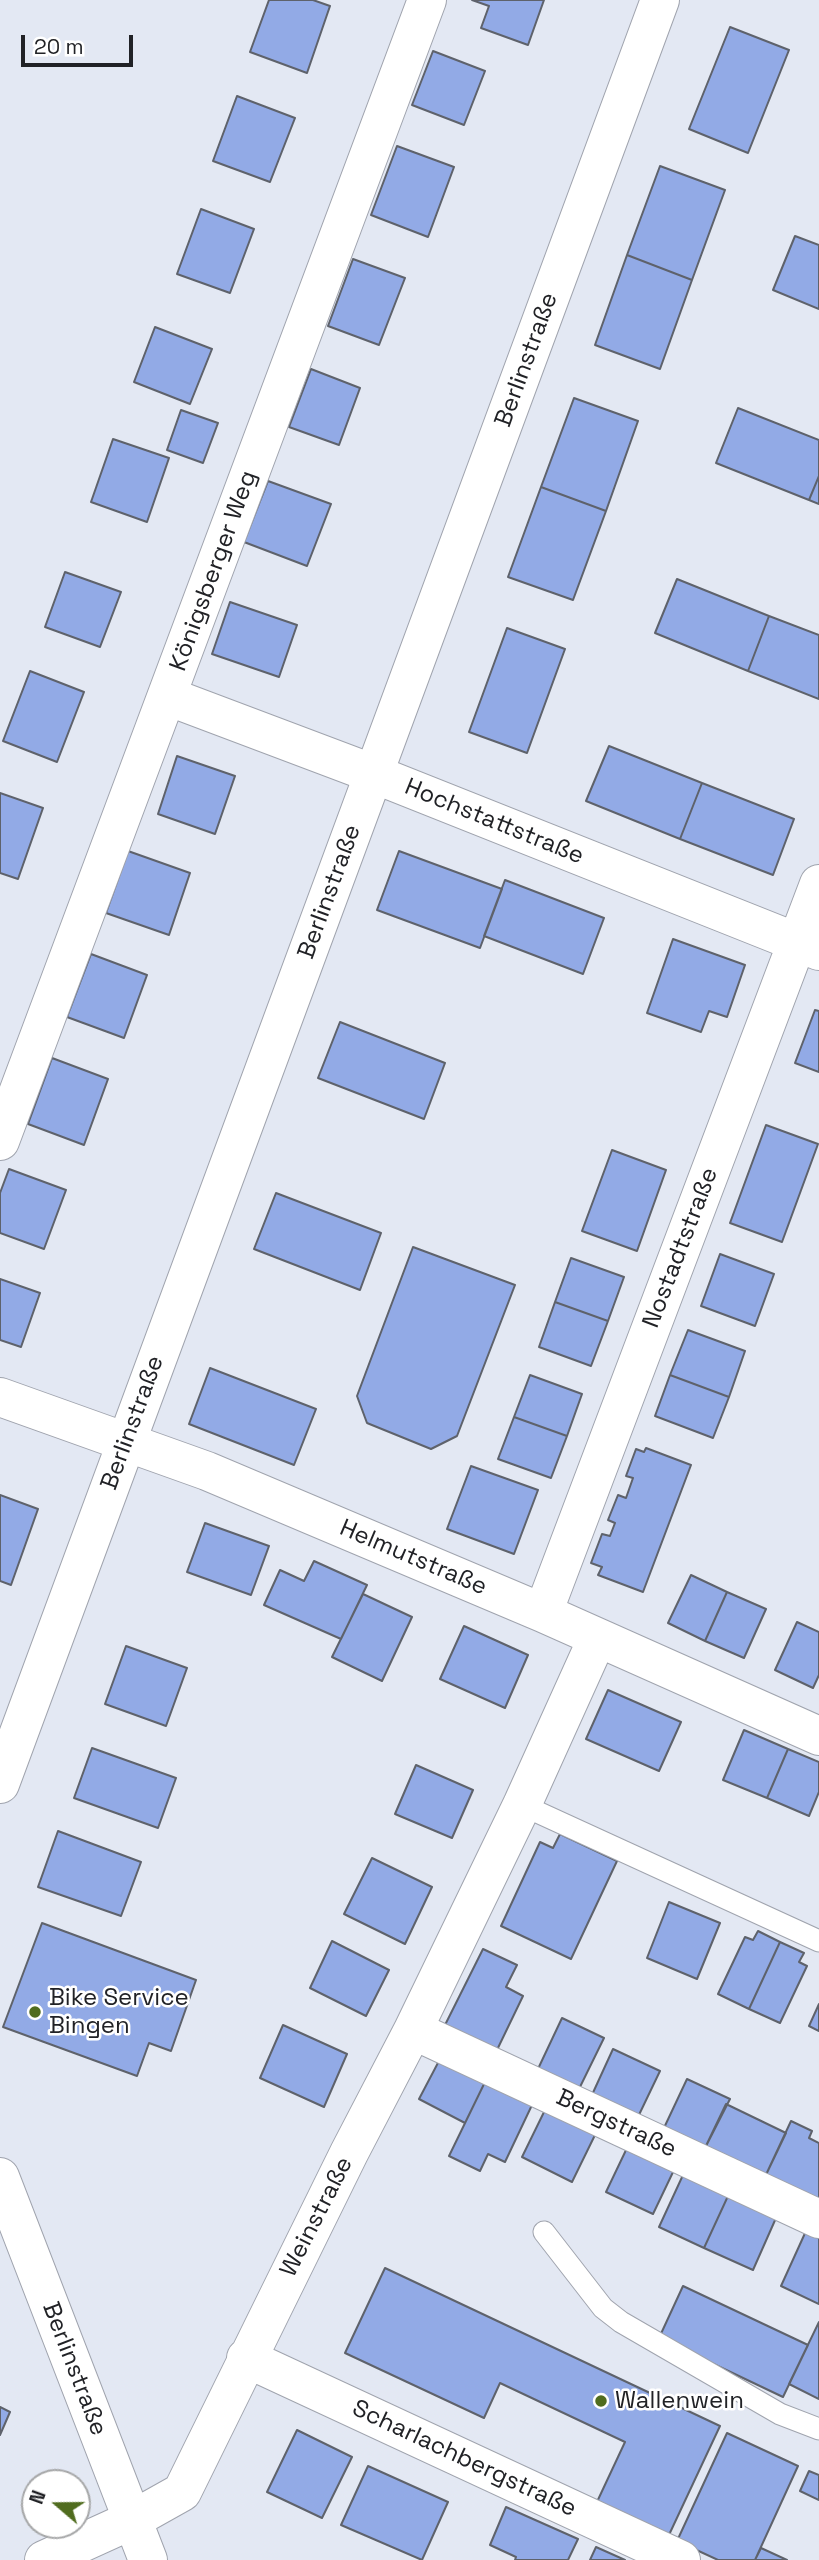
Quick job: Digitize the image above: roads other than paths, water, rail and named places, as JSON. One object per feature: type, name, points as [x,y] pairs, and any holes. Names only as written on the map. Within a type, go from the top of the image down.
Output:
[{"type":"street","name":"Königsberger Weg","points":[[0,1141],[427,0]]},
{"type":"street","name":"Berlinstraße","points":[[0,1784],[660,0]]},
{"type":"street","name":"Hochstattstraße","points":[[167,696],[374,774],[808,947]]},
{"type":"street","name":"Nostadtstraße","points":[[543,1613],[808,947],[819,884]]},
{"type":"street","name":"Helmutstraße","points":[[0,1397],[207,1471],[543,1613],[819,1736]]},
{"type":"street","name":"Weinstraße","points":[[44,2560],[132,2520],[182,2492],[246,2358],[413,2030],[522,1805],[597,1639]]},
{"type":"street","name":"Bergstraße","points":[[413,2030],[819,2220]]},
{"type":"street","name":"Berlinstraße","points":[[0,2177],[148,2560]]},
{"type":"street","name":"Scharlachbergstraße","points":[[246,2358],[681,2560]]},
{"type":"lane","points":[[522,1805],[819,1941]]},
{"type":"lane","points":[[544,2232],[603,2308],[621,2322],[780,2414],[819,2429]]},
{"type":"place","name":"Bike Service Bingen","points":[[35,2012]]},
{"type":"place","name":"Wallenwein","points":[[601,2401]]}]
